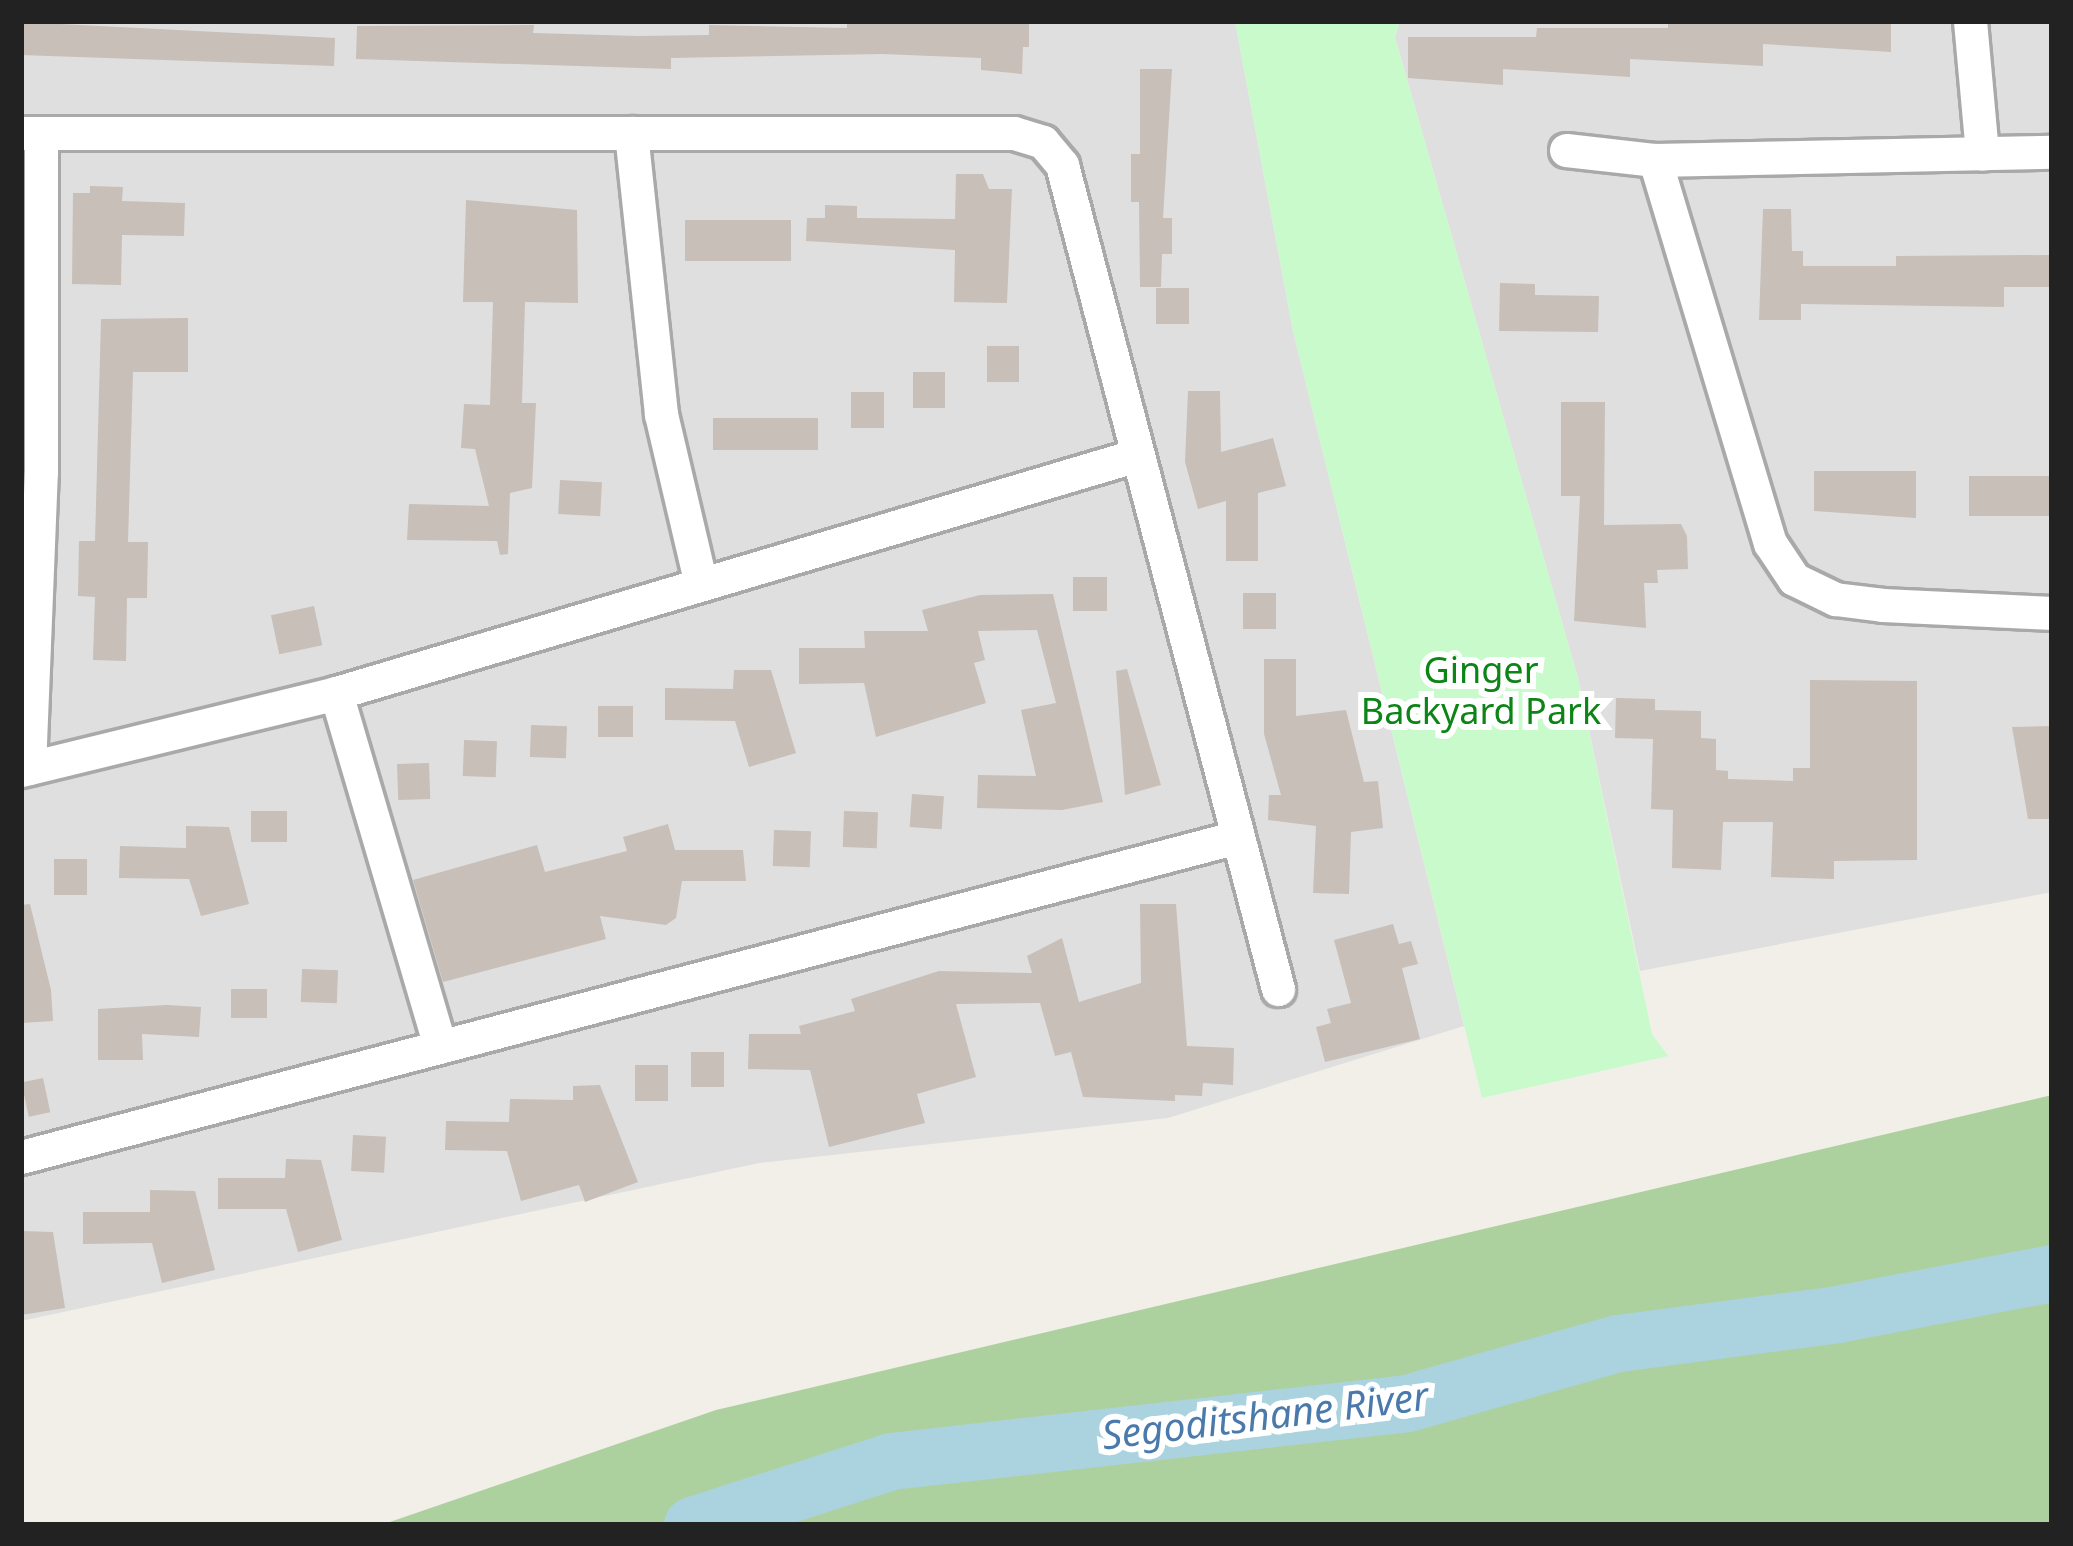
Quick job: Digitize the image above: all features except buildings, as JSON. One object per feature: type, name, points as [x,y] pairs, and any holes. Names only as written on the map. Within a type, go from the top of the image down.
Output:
[{"type":"street","points":[[1970,21],[1982,154]]},
{"type":"street","points":[[1134,456],[700,580],[336,693],[25,769],[31,133],[1014,134],[1042,142],[1062,165],[1134,456],[1278,989]]},
{"type":"street","points":[[631,134],[661,414],[700,580]]},
{"type":"street","points":[[1566,150],[1654,160],[2052,152]]},
{"type":"street","points":[[1654,160],[1770,543],[1794,579],[1867,603],[2052,613]]},
{"type":"street","points":[[336,693],[440,1046]]},
{"type":"street","points":[[21,1156],[1237,837]]},
{"type":"shaded area","points":[[21,21],[1235,21],[1293,331],[1464,1026],[1168,1118],[759,1163],[21,1321]]},
{"type":"shaded area","points":[[1400,21],[2052,21],[2052,892],[1640,971],[1578,678],[1395,37]]},
{"type":"green space","name":"Ginger Backyard Park","points":[[1235,21],[1400,21],[1395,37],[1578,678],[1652,1034],[1668,1056],[1482,1098],[1293,331]]},
{"type":"green space","points":[[2052,1095],[2052,1525],[381,1525],[716,1410]]},
{"type":"waterway","name":"Segoditshane River","points":[[692,1525],[891,1461],[1407,1403],[1618,1343],[1837,1314],[2052,1273]]}]
